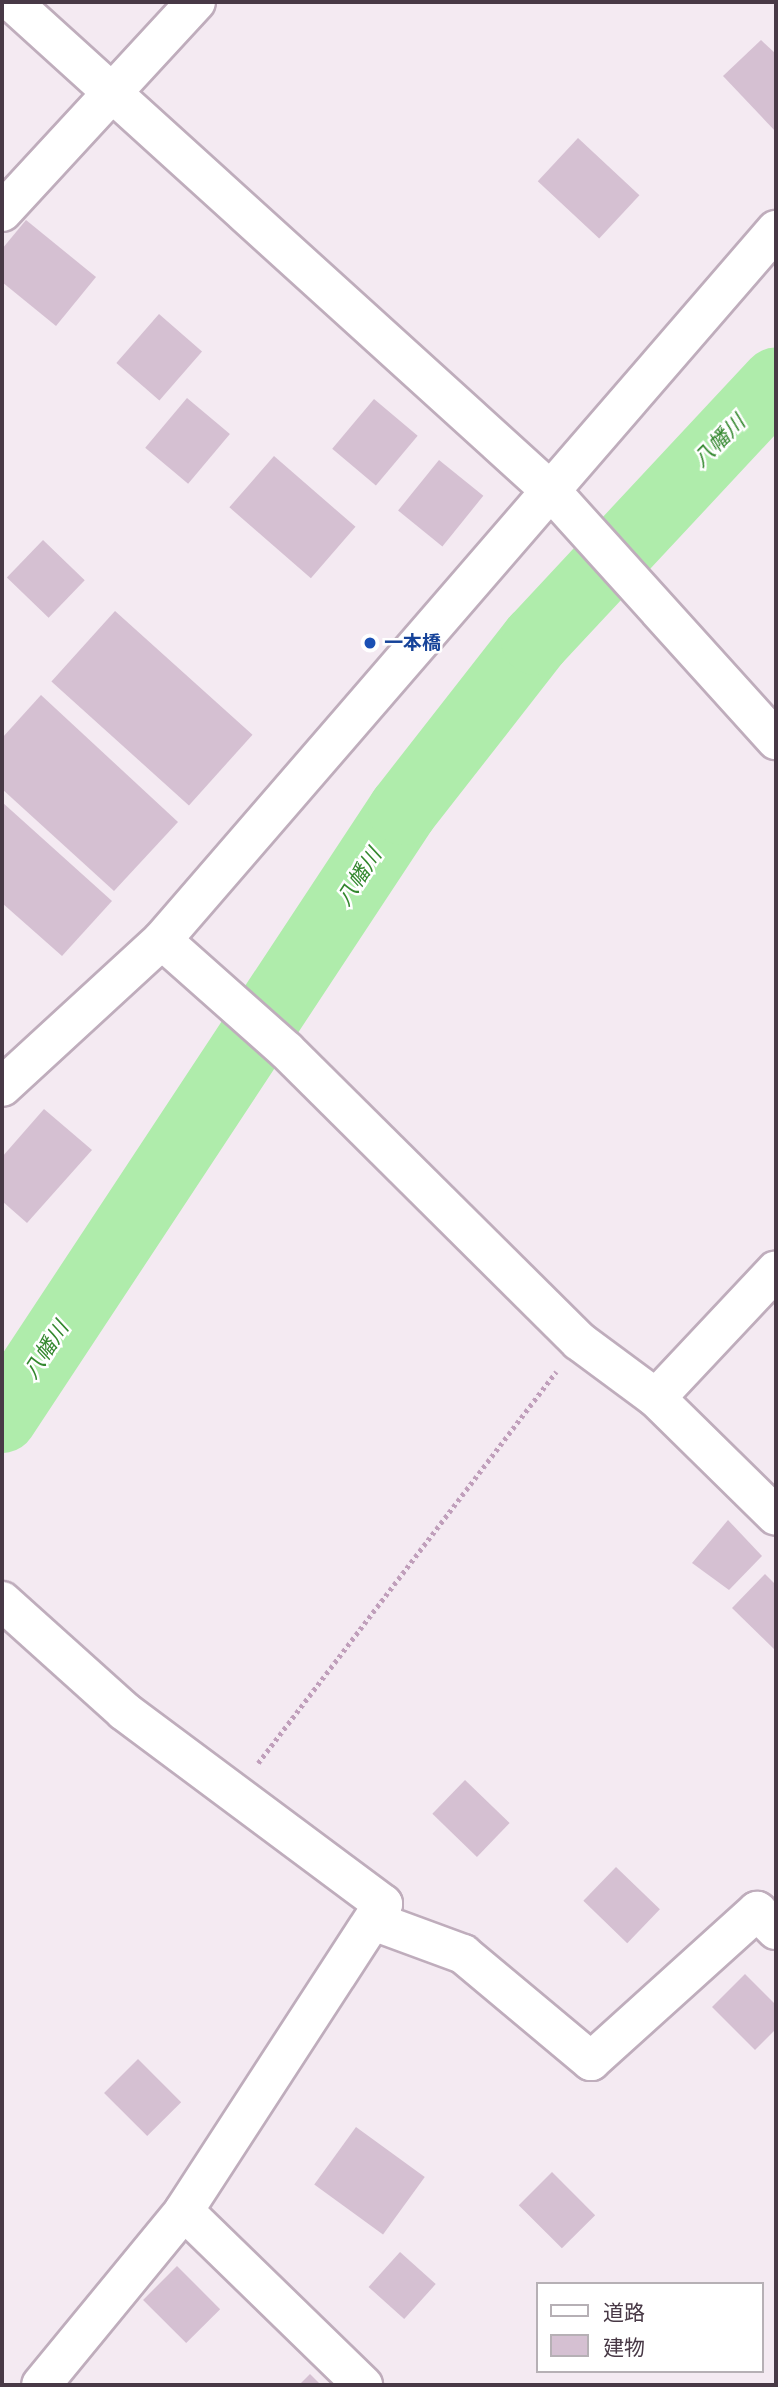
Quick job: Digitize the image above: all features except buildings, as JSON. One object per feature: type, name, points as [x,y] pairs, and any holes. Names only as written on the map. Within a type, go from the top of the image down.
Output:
[{"type":"street","points":[[12,2],[551,491],[582,532],[776,740]]},
{"type":"street","points":[[2,212],[196,2]]},
{"type":"street","points":[[2,1087],[162,940],[776,230]]},
{"type":"street","points":[[162,940],[286,1051],[579,1341],[656,1398],[776,1516]]},
{"type":"street","points":[[656,1398],[776,1270]]},
{"type":"street","points":[[2,1601],[124,1711],[383,1904],[376,1922],[184,2211],[41,2385]]},
{"type":"street","points":[[376,1922],[463,1954],[591,2061],[757,1911],[776,1930]]},
{"type":"street","points":[[184,2211],[363,2385]]},
{"type":"path","points":[[234,1794],[579,1341]]},
{"type":"waterway","name":"八幡川","points":[[2,1418],[403,810],[536,640],[776,383]]},
{"type":"place","name":"一本橋","points":[[370,643]]}]
